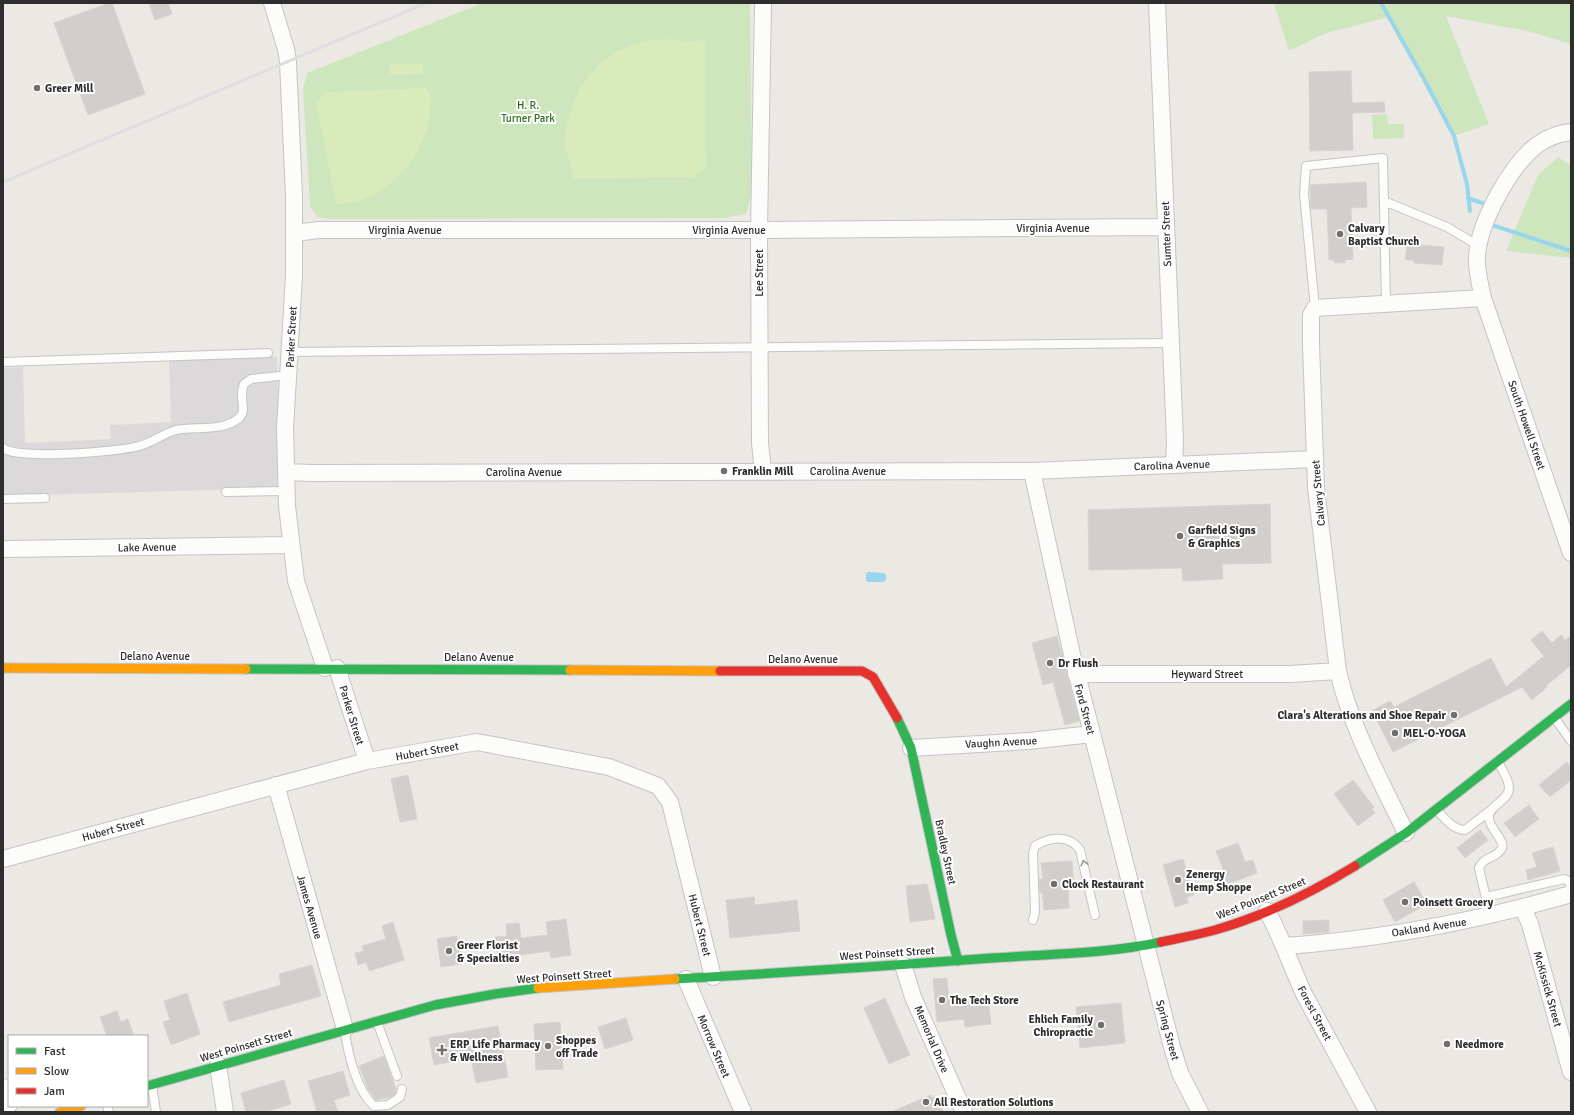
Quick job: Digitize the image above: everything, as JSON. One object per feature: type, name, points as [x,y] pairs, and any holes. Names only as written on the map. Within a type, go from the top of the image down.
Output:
[{"type":"main road","name":"Delano Avenue","points":[[3,668],[331,668],[862,672],[873,677],[897,718],[911,748]]},
{"type":"main road","name":"West Poinsett Street","points":[[149,1086],[345,1029],[435,1005],[495,994],[540,988],[903,965],[1102,950],[1146,945],[1214,930],[1242,921],[1301,897],[1377,853],[1406,833],[1571,704]]},
{"type":"main road","name":"Bradley Street","points":[[911,748],[951,935],[958,961]]},
{"type":"main road","points":[[60,1112],[78,1107]]},
{"type":"street","name":"Parker Street","points":[[272,3],[286,49],[288,62],[294,233],[294,275],[285,429],[286,491],[291,545],[296,581],[367,761]]},
{"type":"street","name":"Lee Street","points":[[763,3],[759,230],[760,443],[763,471]]},
{"type":"street","name":"Sumter Street","points":[[1157,3],[1165,227],[1175,441],[1174,464]]},
{"type":"street","name":"South Howell Street","points":[[1571,132],[1551,137],[1538,145],[1511,174],[1485,222],[1477,255],[1477,268],[1483,298],[1571,553]]},
{"type":"street","name":"Virginia Avenue","points":[[294,233],[319,230],[759,230],[1165,227]]},
{"type":"street","points":[[1315,308],[1483,298]]},
{"type":"street","name":"Calvary Street","points":[[1315,308],[1311,315],[1311,344],[1316,495],[1338,671],[1343,695],[1406,833]]},
{"type":"street","name":"Carolina Avenue","points":[[286,472],[1032,471],[1314,458]]},
{"type":"street","name":"Ford Street","points":[[1032,471],[1076,674],[1146,945]]},
{"type":"street","name":"Lake Avenue","points":[[3,550],[291,545]]},
{"type":"street","name":"Heyward Street","points":[[1076,674],[1290,674],[1338,671]]},
{"type":"street","name":"Vaughn Avenue","points":[[911,748],[1029,741],[1092,734]]},
{"type":"street","name":"Hubert Street","points":[[3,859],[367,761],[477,742],[609,767],[658,786],[670,802],[713,977]]},
{"type":"street","name":"James Avenue","points":[[276,785],[345,1029]]},
{"type":"street","name":"Oakland Avenue","points":[[1284,946],[1423,929],[1490,915],[1527,899],[1571,894]]},
{"type":"street","name":"McKissick Street","points":[[1527,899],[1530,924],[1571,1072]]},
{"type":"street","name":"Forest Street","points":[[1267,911],[1284,946],[1304,994],[1368,1112]]},
{"type":"street","name":"Spring Street","points":[[1146,945],[1177,1063],[1200,1112]]},
{"type":"street","name":"Memorial Drive","points":[[903,965],[916,1003],[964,1112]]},
{"type":"street","name":"Morrow Street","points":[[686,979],[743,1112]]},
{"type":"street","points":[[218,1065],[225,1112]]},
{"type":"street","points":[[3,1087],[8,1102]]},
{"type":"lane","points":[[1315,308],[1304,194],[1306,166],[1383,158],[1386,304]]},
{"type":"lane","points":[[1384,201],[1447,227],[1479,246]]},
{"type":"lane","points":[[290,352],[1170,343]]},
{"type":"lane","points":[[3,362],[268,353]]},
{"type":"lane","points":[[3,448],[17,453],[40,454],[116,451],[140,446],[161,435],[177,430],[226,425],[238,419],[242,414],[244,405],[242,394],[244,384],[251,379],[288,375]]},
{"type":"lane","points":[[226,492],[286,491]]},
{"type":"lane","points":[[3,500],[45,498]]},
{"type":"lane","points":[[1554,717],[1571,741]]},
{"type":"lane","points":[[1436,809],[1448,822],[1459,830],[1465,830],[1491,810],[1504,798],[1508,792],[1509,787],[1506,777],[1498,762]]},
{"type":"lane","points":[[1490,915],[1479,868],[1483,862],[1498,853],[1502,848],[1502,843],[1490,824],[1489,817],[1491,810]]},
{"type":"lane","points":[[1033,920],[1035,912],[1033,853],[1035,846],[1042,841],[1057,838],[1076,843],[1080,850],[1095,915]]},
{"type":"lane","points":[[1486,897],[1527,899],[1564,879],[1569,881],[1571,889]]},
{"type":"lane","points":[[377,1021],[397,1076]]},
{"type":"lane","points":[[345,1029],[346,1044],[356,1075],[368,1101],[374,1106],[388,1105],[400,1097],[402,1089]]},
{"type":"lane","points":[[149,1086],[156,1112]]},
{"type":"shaded area","points":[[277,356],[280,488],[3,496],[3,368],[23,367],[25,443],[111,439],[110,425],[171,422],[169,361]]},
{"type":"green space","name":"H. R. Turner Park","points":[[482,3],[750,3],[752,192],[746,214],[723,218],[330,219],[318,217],[310,207],[303,89],[307,73]]},
{"type":"green space","points":[[1274,3],[1571,3],[1571,44],[1528,31],[1446,16],[1489,124],[1454,136],[1389,17],[1326,33],[1289,51]]},
{"type":"green space","points":[[672,39],[690,42],[705,40],[706,168],[694,177],[572,179],[571,164],[565,148],[567,129],[577,96],[586,81],[596,68],[609,57],[625,48],[645,41]]},
{"type":"green space","points":[[390,64],[423,64],[423,74],[390,75]]},
{"type":"green space","points":[[425,88],[431,93],[429,125],[419,149],[411,162],[390,183],[378,192],[351,202],[336,204],[316,102],[325,92]]},
{"type":"green space","points":[[1387,114],[1388,124],[1404,124],[1404,138],[1373,139],[1372,115]]},
{"type":"green space","points":[[1558,157],[1571,166],[1571,258],[1506,251],[1538,175]]},
{"type":"water","points":[[868,572],[884,573],[886,575],[886,580],[883,582],[868,582],[866,580],[866,574]]},
{"type":"building","points":[[112,3],[145,94],[88,115],[54,23]]},
{"type":"building","points":[[149,3],[168,3],[172,14],[155,20]]},
{"type":"building","points":[[1351,71],[1352,103],[1384,102],[1385,112],[1352,113],[1353,150],[1310,151],[1309,72]]},
{"type":"building","name":"Calvary Baptist Church","points":[[1366,182],[1367,207],[1351,208],[1353,259],[1345,260],[1345,263],[1334,263],[1334,260],[1329,260],[1327,209],[1311,209],[1310,185]]},
{"type":"building","points":[[1407,244],[1444,247],[1442,265],[1414,263],[1414,260],[1405,260]]},
{"type":"building","name":"Garfield Signs & Graphics","points":[[1270,504],[1271,563],[1222,564],[1223,579],[1183,581],[1182,568],[1089,570],[1088,510]]},
{"type":"building","points":[[1542,631],[1552,643],[1561,635],[1565,640],[1571,636],[1571,665],[1532,700],[1522,687],[1393,752],[1372,711],[1390,701],[1394,707],[1491,658],[1506,687],[1544,656],[1531,640]]},
{"type":"building","name":"Dr Flush","points":[[1057,636],[1079,721],[1065,725],[1053,682],[1043,685],[1032,643]]},
{"type":"building","points":[[1567,762],[1571,767],[1571,780],[1550,797],[1539,785]]},
{"type":"building","points":[[408,775],[417,819],[400,822],[391,779]]},
{"type":"building","points":[[1353,780],[1374,807],[1372,809],[1375,813],[1358,826],[1334,794]]},
{"type":"building","points":[[1529,805],[1539,819],[1515,837],[1504,823]]},
{"type":"building","points":[[1480,830],[1488,840],[1465,858],[1457,848]]},
{"type":"building","points":[[1238,843],[1245,862],[1253,860],[1257,873],[1220,887],[1217,877],[1225,874],[1216,851]]},
{"type":"building","points":[[1553,847],[1560,871],[1528,880],[1526,870],[1537,867],[1532,853]]},
{"type":"building","name":"Zenergy Hemp Shoppe","points":[[1183,859],[1194,895],[1187,897],[1188,903],[1175,907],[1163,865]]},
{"type":"building","name":"Clock Restaurant","points":[[1072,861],[1074,888],[1068,889],[1069,908],[1044,910],[1042,892],[1040,893],[1039,879],[1043,879],[1041,863]]},
{"type":"building","name":"Poinsett Grocery","points":[[1414,882],[1427,904],[1395,922],[1383,900]]},
{"type":"building","points":[[927,884],[935,919],[910,922],[906,886]]},
{"type":"building","points":[[754,897],[755,905],[797,900],[800,931],[730,938],[726,900]]},
{"type":"building","points":[[566,919],[571,955],[551,958],[550,951],[498,958],[495,937],[507,936],[506,924],[519,923],[521,938],[548,935],[546,922]]},
{"type":"building","points":[[1329,920],[1329,932],[1303,934],[1303,921]]},
{"type":"building","points":[[393,922],[404,960],[369,971],[366,962],[358,965],[355,953],[364,951],[362,946],[386,939],[382,926]]},
{"type":"building","name":"Greer Florist & Specialties","points":[[457,936],[461,964],[441,967],[437,939]]},
{"type":"building","points":[[312,965],[321,996],[229,1022],[223,1002],[281,985],[279,974]]},
{"type":"building","points":[[947,978],[949,1000],[988,996],[991,1024],[965,1027],[964,1019],[937,1022],[933,979]]},
{"type":"building","points":[[187,993],[200,1034],[171,1045],[163,1022],[170,1020],[164,1001]]},
{"type":"building","points":[[885,998],[910,1055],[889,1064],[864,1008]]},
{"type":"building","name":"Ehlich Family Chiropractic","points":[[1121,1003],[1125,1043],[1080,1048],[1076,1007]]},
{"type":"building","points":[[117,1011],[121,1022],[128,1019],[134,1035],[107,1035],[100,1017]]},
{"type":"building","points":[[626,1018],[633,1040],[605,1049],[598,1027]]},
{"type":"building","name":"Shoppes off Trade","points":[[560,1022],[563,1069],[536,1070],[534,1024]]},
{"type":"building","points":[[498,1026],[508,1077],[476,1083],[471,1058],[434,1065],[429,1038]]},
{"type":"building","points":[[384,1056],[396,1089],[395,1094],[391,1097],[376,1100],[368,1089],[359,1066]]},
{"type":"building","points":[[343,1071],[350,1095],[334,1100],[338,1112],[317,1112],[308,1081]]},
{"type":"building","points":[[284,1080],[291,1104],[265,1112],[246,1112],[241,1093]]},
{"type":"building","name":"All Restoration Solutions","points":[[931,1095],[932,1098],[936,1096],[943,1112],[891,1112]]},
{"type":"waterway","points":[[1381,3],[1454,136],[1467,184],[1470,211]]},
{"type":"waterway","points":[[1468,198],[1485,204]]},
{"type":"waterway","points":[[1492,225],[1571,251]]},
{"type":"railway","points":[[3,182],[426,3]]},
{"type":"traffic: fast","points":[[246,669],[570,670]]},
{"type":"traffic: fast","points":[[1355,866],[1406,833],[1571,704]]},
{"type":"traffic: fast","points":[[897,718],[911,748],[951,935],[958,961]]},
{"type":"traffic: fast","points":[[675,979],[1077,953],[1119,949],[1161,942]]},
{"type":"traffic: fast","points":[[148,1086],[435,1005],[538,988]]},
{"type":"traffic: slow","points":[[3,668],[246,669]]},
{"type":"traffic: slow","points":[[570,670],[720,671]]},
{"type":"traffic: slow","points":[[538,988],[675,979]]},
{"type":"traffic: slow","points":[[60,1112],[78,1107]]},
{"type":"traffic: jam","points":[[720,671],[862,671],[873,677],[897,718]]},
{"type":"traffic: jam","points":[[1161,942],[1215,930],[1269,911],[1287,903],[1355,866]]},
{"type":"place","name":"Greer Mill","points":[[37,88]]},
{"type":"place","name":"Calvary Baptist Church","points":[[1340,234]]},
{"type":"place","name":"Franklin Mill","points":[[724,471]]},
{"type":"place","name":"Garfield Signs & Graphics","points":[[1180,536]]},
{"type":"place","name":"Dr Flush","points":[[1050,663]]},
{"type":"place","name":"Clara's Alterations and Shoe Repair","points":[[1454,715]]},
{"type":"place","name":"MEL-O-YOGA","points":[[1395,733]]},
{"type":"place","name":"Zenergy Hemp Shoppe","points":[[1178,880]]},
{"type":"place","name":"Clock Restaurant","points":[[1054,884]]},
{"type":"place","name":"Poinsett Grocery","points":[[1405,902]]},
{"type":"place","name":"Greer Florist & Specialties","points":[[449,951]]},
{"type":"place","name":"The Tech Store","points":[[942,1000]]},
{"type":"place","name":"Ehlich Family Chiropractic","points":[[1101,1025]]},
{"type":"place","name":"Needmore","points":[[1447,1044]]},
{"type":"place","name":"Shoppes off Trade","points":[[548,1046]]},
{"type":"place","name":"ERP Life Pharmacy & Wellness","points":[[442,1050]]},
{"type":"place","name":"All Restoration Solutions","points":[[926,1102]]}]
